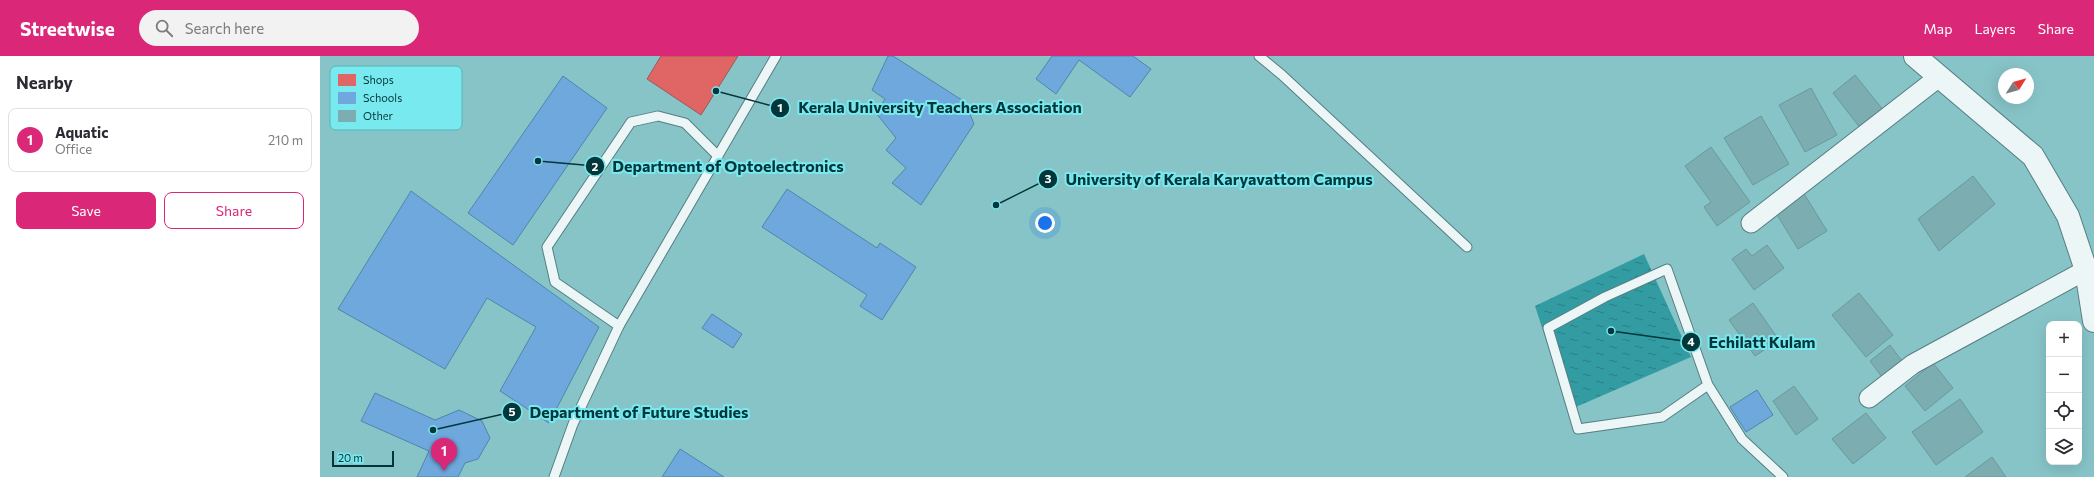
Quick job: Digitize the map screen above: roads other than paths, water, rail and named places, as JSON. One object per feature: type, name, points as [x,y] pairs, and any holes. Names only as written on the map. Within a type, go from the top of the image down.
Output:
[{"type":"main road","points":[[1915,56],[2033,156],[2068,216],[2086,270],[2094,321]]},
{"type":"street","points":[[1751,224],[1939,77]]},
{"type":"street","points":[[1869,398],[1913,364],[2086,270]]},
{"type":"lane","points":[[554,477],[573,424],[619,326],[776,56]]},
{"type":"lane","points":[[1259,56],[1282,75],[1467,248]]},
{"type":"lane","points":[[619,326],[555,282],[547,247],[631,122],[658,116],[685,123],[718,156]]},
{"type":"lane","points":[[1708,385],[1662,417],[1578,429],[1548,328],[1605,297],[1668,269],[1708,385],[1742,439],[1784,477]]},
{"type":"water","points":[[1644,254],[1691,357],[1569,410],[1535,306]]},
{"type":"place","name":"Kerala University Teachers Association","points":[[716,91]]},
{"type":"place","name":"Department of Optoelectronics","points":[[538,161]]},
{"type":"place","name":"University of Kerala Karyavattom Campus","points":[[996,205]]},
{"type":"place","name":"Echilatt Kulam","points":[[1611,331]]},
{"type":"place","name":"Department of Future Studies","points":[[433,430]]},
{"type":"place","name":"Aquatic","points":[[444,471]]}]
